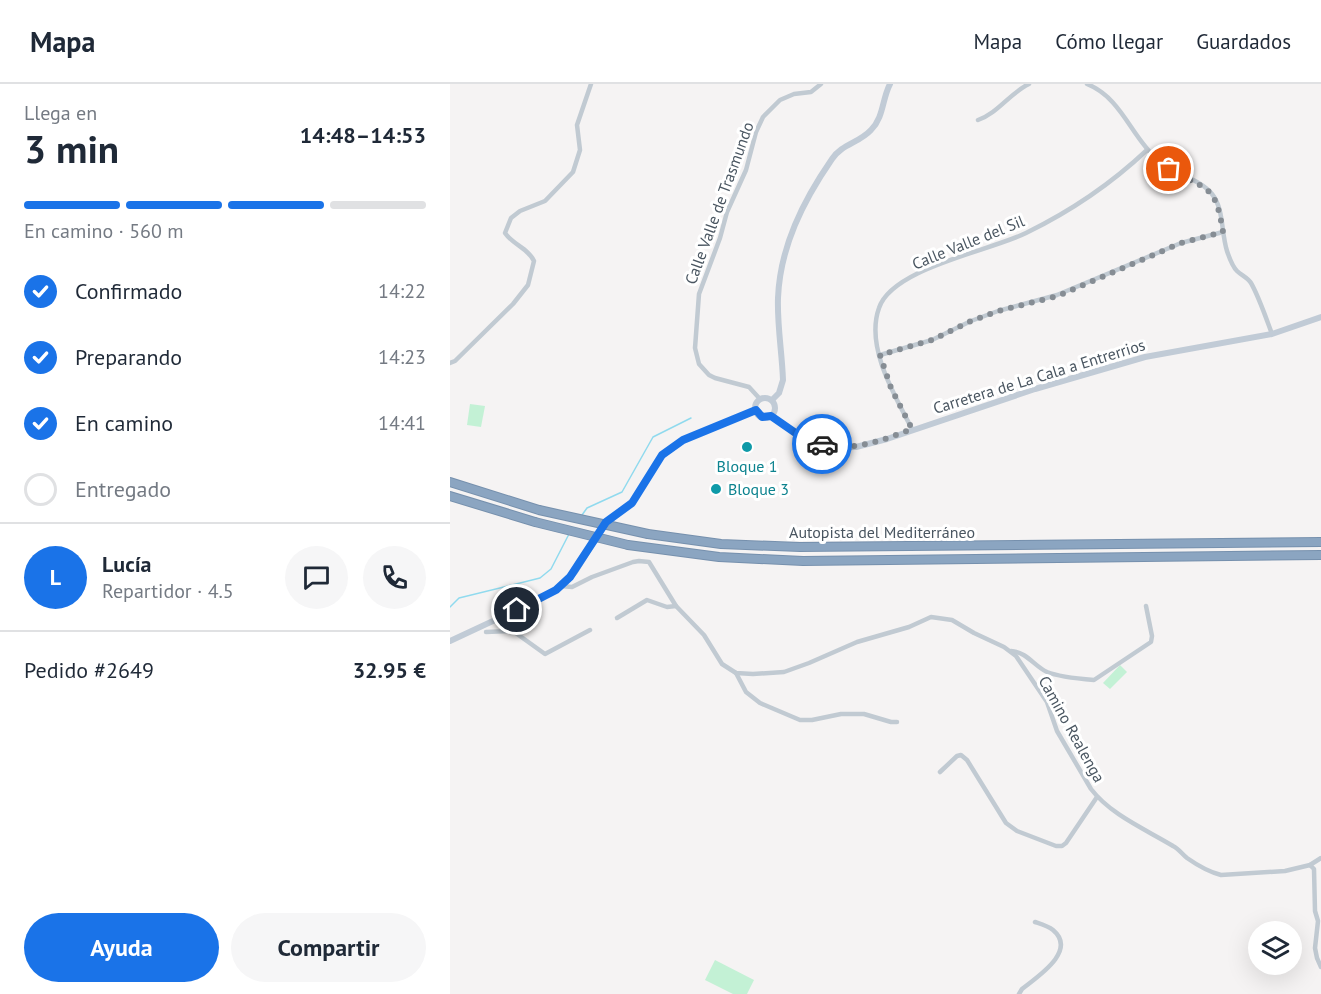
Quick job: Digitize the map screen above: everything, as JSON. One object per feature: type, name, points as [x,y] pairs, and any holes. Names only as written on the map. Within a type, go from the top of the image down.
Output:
[{"type":"highway","name":"Autopista del Mediterráneo","points":[[450,482],[539,510],[648,534],[721,544],[800,547],[1321,542]]},
{"type":"highway","name":"Autopista del Mediterráneo","points":[[450,496],[534,522],[628,545],[719,557],[803,561],[1321,555]]},
{"type":"street","points":[[450,363],[513,304],[528,285],[534,261],[530,253],[520,249],[509,240],[505,232],[507,223],[520,211],[545,201],[573,172],[580,150],[577,125],[591,84]]},
{"type":"street","name":"Calle Valle de Trasmundo","points":[[760,399],[749,387],[715,378],[699,364],[695,348],[695,325],[699,294],[748,164],[759,122],[780,100],[794,94],[811,92],[821,84]]},
{"type":"street","points":[[772,400],[779,393],[783,380],[778,299],[780,273],[788,244],[807,200],[832,159],[841,148],[862,138],[876,125],[890,84]]},
{"type":"street","points":[[978,120],[988,116],[1010,96],[1029,84]]},
{"type":"street","points":[[1087,84],[1098,90],[1115,105],[1147,150],[1169,169],[1202,185],[1212,194],[1217,202],[1233,264],[1250,281],[1272,334]]},
{"type":"street","name":"Calle Valle del Sil","points":[[912,429],[891,388],[880,355],[876,333],[879,307],[883,299],[896,286],[916,274],[1025,234],[1059,215],[1122,172],[1147,150]]},
{"type":"street","points":[[880,355],[932,340],[998,311],[1058,296],[1181,243],[1223,232]]},
{"type":"street","name":"Carretera de La Cala a Entrerrios","points":[[771,416],[805,438],[835,447],[867,444],[1145,357],[1272,334],[1321,317]]},
{"type":"street","points":[[760,399],[772,400],[775,407],[771,416],[762,417],[756,410],[756,404],[760,399]]},
{"type":"street","points":[[450,641],[538,600],[561,586],[575,572],[606,522],[632,503],[662,455],[683,440],[756,410]]},
{"type":"street","points":[[561,586],[572,588],[592,577],[633,562],[645,561],[652,566],[676,606],[704,635],[722,664],[736,673],[746,692],[760,703],[800,720],[841,714],[864,714],[897,722]]},
{"type":"street","points":[[617,618],[647,600],[667,608],[676,606]]},
{"type":"street","points":[[1011,651],[1018,651],[1026,655],[1039,668],[1050,674],[1094,680],[1151,642],[1152,636],[1146,606]]},
{"type":"street","name":"Camino Realenga","points":[[736,673],[784,672],[867,638],[909,627],[925,619],[936,616],[952,620],[1011,651],[1047,702],[1057,731],[1097,797],[1118,813],[1176,847],[1187,858],[1213,873],[1221,875],[1285,871],[1310,865]]},
{"type":"street","points":[[486,632],[513,631],[545,654],[590,630]]},
{"type":"street","points":[[940,772],[961,755],[967,760],[1006,823],[1017,831],[1056,846],[1066,843],[1097,797]]},
{"type":"street","points":[[1320,858],[1310,865],[1314,869],[1315,911],[1318,921],[1315,948],[1321,967]]},
{"type":"street","points":[[1019,994],[1057,959],[1061,950],[1060,939],[1052,929],[1035,922]]},
{"type":"green space","points":[[470,404],[485,406],[481,427],[467,425]]},
{"type":"green space","points":[[1120,665],[1127,672],[1110,689],[1103,683]]},
{"type":"green space","points":[[715,960],[754,980],[747,994],[733,994],[705,980]]},
{"type":"waterway","points":[[582,515],[587,508],[622,492],[653,437],[691,418]]},
{"type":"waterway","points":[[450,607],[459,598],[540,578],[551,569],[569,534]]},
{"type":"way so far","points":[[822,444],[835,447],[856,447],[887,439],[912,429],[891,388],[880,355],[916,346],[971,321],[1013,306],[1058,296],[1181,243],[1223,232],[1217,202],[1207,188],[1169,169]]},
{"type":"place","name":"Bloque 1","points":[[747,447]]},
{"type":"place","name":"Bloque 3","points":[[716,489]]},
{"type":"route","points":[[517,610],[565,583],[575,572],[606,522],[632,503],[656,462],[683,440],[756,410],[759,416],[765,418],[771,416],[797,434],[822,444]]}]
